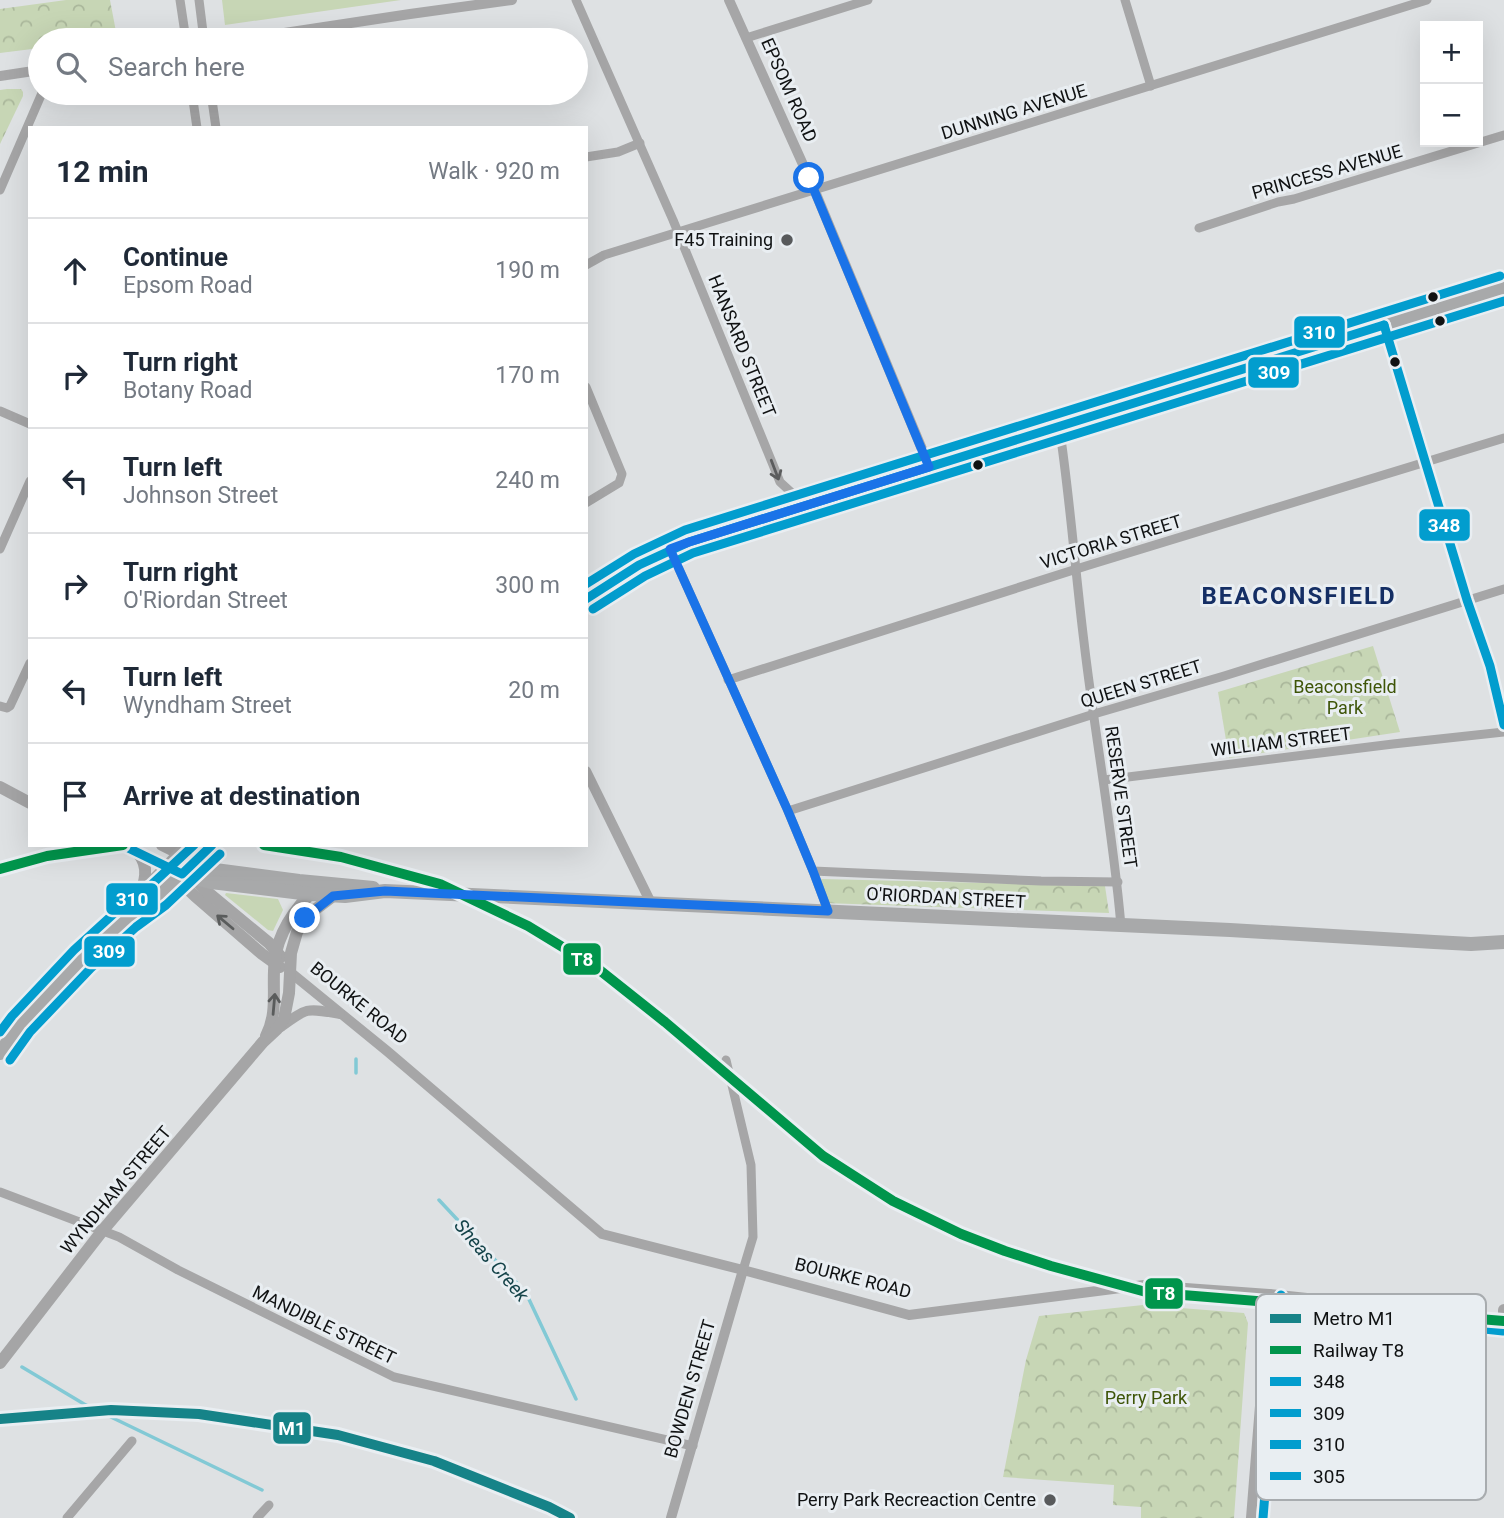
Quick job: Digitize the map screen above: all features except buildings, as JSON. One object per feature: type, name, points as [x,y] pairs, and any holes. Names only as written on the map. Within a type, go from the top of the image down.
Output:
[{"type":"main road","points":[[588,598],[670,549],[1059,425],[1504,288]]},
{"type":"main road","points":[[0,785],[28,792]]},
{"type":"main road","points":[[0,785],[28,802]]},
{"type":"main road","name":"BOURKE ROAD","points":[[125,847],[184,872],[290,972]]},
{"type":"main road","points":[[0,1053],[21,1024],[82,959],[128,917],[141,898],[184,872],[210,847]]},
{"type":"main road","points":[[184,850],[184,872]]},
{"type":"main road","points":[[128,917],[145,877],[145,863],[138,853]]},
{"type":"main road","name":"O'RIORDAN STREET","points":[[184,872],[208,869],[332,890],[1230,930],[1471,944],[1504,942]]},
{"type":"main road","points":[[184,872],[211,882],[310,894]]},
{"type":"main road","name":"O'RIORDAN STREET","points":[[310,894],[321,886],[332,890]]},
{"type":"main road","name":"WYNDHAM STREET","points":[[0,1363],[103,1230],[262,1042],[282,1023],[289,996],[291,948],[308,915],[332,890]]},
{"type":"main road","name":"WYNDHAM STREET","points":[[262,1042],[271,1025],[276,958],[281,937],[288,921],[310,894]]},
{"type":"street","points":[[180,0],[184,28]]},
{"type":"street","points":[[199,0],[202,28]]},
{"type":"street","points":[[318,28],[512,0]]},
{"type":"street","name":"HANSARD STREET","points":[[576,0],[678,232],[780,482],[805,505]]},
{"type":"street","name":"EPSOM ROAD","points":[[729,0],[814,189],[929,467]]},
{"type":"street","points":[[746,38],[868,0]]},
{"type":"street","points":[[1125,0],[1151,86]]},
{"type":"street","name":"DUNNING AVENUE","points":[[588,264],[609,254],[814,189],[1427,0]]},
{"type":"street","points":[[0,76],[28,72]]},
{"type":"street","points":[[0,190],[37,105]]},
{"type":"street","points":[[194,105],[197,126]]},
{"type":"street","points":[[213,105],[216,126]]},
{"type":"street","name":"PRINCESS AVENUE","points":[[1199,228],[1504,135]]},
{"type":"street","points":[[588,157],[618,152],[640,143]]},
{"type":"street","points":[[1384,326],[1467,600],[1490,666],[1504,725]]},
{"type":"street","points":[[588,392],[622,471],[618,484],[588,502]]},
{"type":"street","points":[[0,411],[28,423]]},
{"type":"street","name":"RESERVE STREET","points":[[1059,425],[1094,714],[1118,882],[1121,926]]},
{"type":"street","name":"VICTORIA STREET","points":[[727,680],[1076,569],[1504,438]]},
{"type":"street","points":[[0,549],[28,486]]},
{"type":"street","points":[[670,549],[788,811],[828,911]]},
{"type":"street","name":"QUEEN STREET","points":[[788,811],[1504,589]]},
{"type":"street","points":[[4,707],[10,706],[28,667]]},
{"type":"street","name":"WILLIAM STREET","points":[[1104,780],[1504,732]]},
{"type":"street","points":[[588,775],[652,903]]},
{"type":"street","name":"RESERVE STREET","points":[[813,871],[1118,882]]},
{"type":"street","name":"BOURKE ROAD","points":[[290,972],[602,1234],[909,1315],[1144,1285],[1269,1294]]},
{"type":"street","points":[[277,1029],[309,1009],[342,1015]]},
{"type":"street","points":[[726,1060],[751,1165],[753,1237],[743,1270]]},
{"type":"street","name":"MANDIBLE STREET","points":[[0,1192],[103,1230],[189,1276],[394,1377],[693,1446]]},
{"type":"street","name":"BOWDEN STREET","points":[[671,1518],[743,1270]]},
{"type":"street","name":"BOURKE ROAD","points":[[1486,1314],[1504,1316]]},
{"type":"street","points":[[67,1518],[132,1441]]},
{"type":"street","points":[[1251,1518],[1256,1456]]},
{"type":"street","points":[[257,1518],[269,1505]]},
{"type":"green space","points":[[66,0],[110,0],[115,28],[28,28],[28,50],[0,53],[0,9]]},
{"type":"green space","points":[[222,0],[401,0],[225,25]]},
{"type":"green space","points":[[21,89],[23,96],[0,144],[0,90]]},
{"type":"green space","name":"Beaconsfield Park","points":[[1373,646],[1400,732],[1229,758],[1218,692]]},
{"type":"green space","points":[[1365,680],[1367,698],[1330,702],[1328,685]]},
{"type":"green space","points":[[1366,705],[1368,722],[1332,726],[1330,709]]},
{"type":"green space","points":[[821,879],[1105,886],[1109,913],[824,903]]},
{"type":"green space","points":[[225,895],[278,899],[283,910],[273,931],[268,930]]},
{"type":"green space","name":"Perry Park","points":[[1143,1305],[1244,1313],[1248,1323],[1234,1518],[1141,1518],[1141,1507],[1113,1505],[1114,1485],[1003,1477],[1026,1360],[1039,1316]]},
{"type":"waterway","name":"Sheas Creek","points":[[356,1059],[356,1073]]},
{"type":"waterway","name":"Sheas Creek","points":[[439,1200],[526,1293],[576,1399]]},
{"type":"waterway","points":[[22,1367],[84,1404],[262,1490]]},
{"type":"metro line","name":"M1","points":[[0,1419],[111,1410],[199,1414],[338,1435],[434,1461],[570,1518]]},
{"type":"rail line","name":"T8","points":[[0,869],[47,856],[109,847]]},
{"type":"rail line","name":"T8","points":[[277,847],[341,857],[440,884],[528,926],[597,968],[823,1156],[893,1201],[961,1234],[1051,1266],[1146,1292],[1256,1301]]},
{"type":"rail line","name":"T8","points":[[1486,1320],[1504,1321]]},
{"type":"transit line","name":"310","points":[[588,583],[634,554],[685,530],[1500,276]]},
{"type":"transit line","name":"309","points":[[593,609],[645,576],[693,553],[1504,301]]},
{"type":"transit line","name":"348","points":[[1384,325],[1467,600],[1490,666],[1504,725]]},
{"type":"transit line","name":"348","points":[[588,598],[639,565],[689,542],[1384,325]]},
{"type":"transit line","name":"348","points":[[126,847],[182,874],[210,847]]},
{"type":"transit line","name":"310","points":[[0,1032],[74,950],[192,847]]},
{"type":"transit line","name":"309","points":[[10,1060],[30,1032],[91,968],[136,927],[166,905],[220,854]]},
{"type":"transit line","name":"305","points":[[1486,1329],[1503,1331]]},
{"type":"transit line","name":"305","points":[[1263,1518],[1264,1500]]},
{"type":"place","name":"F45 Training","points":[[787,240]]},
{"type":"place","name":"Perry Park Recreaction Centre","points":[[1050,1500]]},
{"type":"district","name":"BEACONSFIELD","points":[[1299,596]]},
{"type":"route","points":[[305,918],[333,896],[385,891],[828,911],[788,811],[670,549],[929,467],[809,178]]}]
